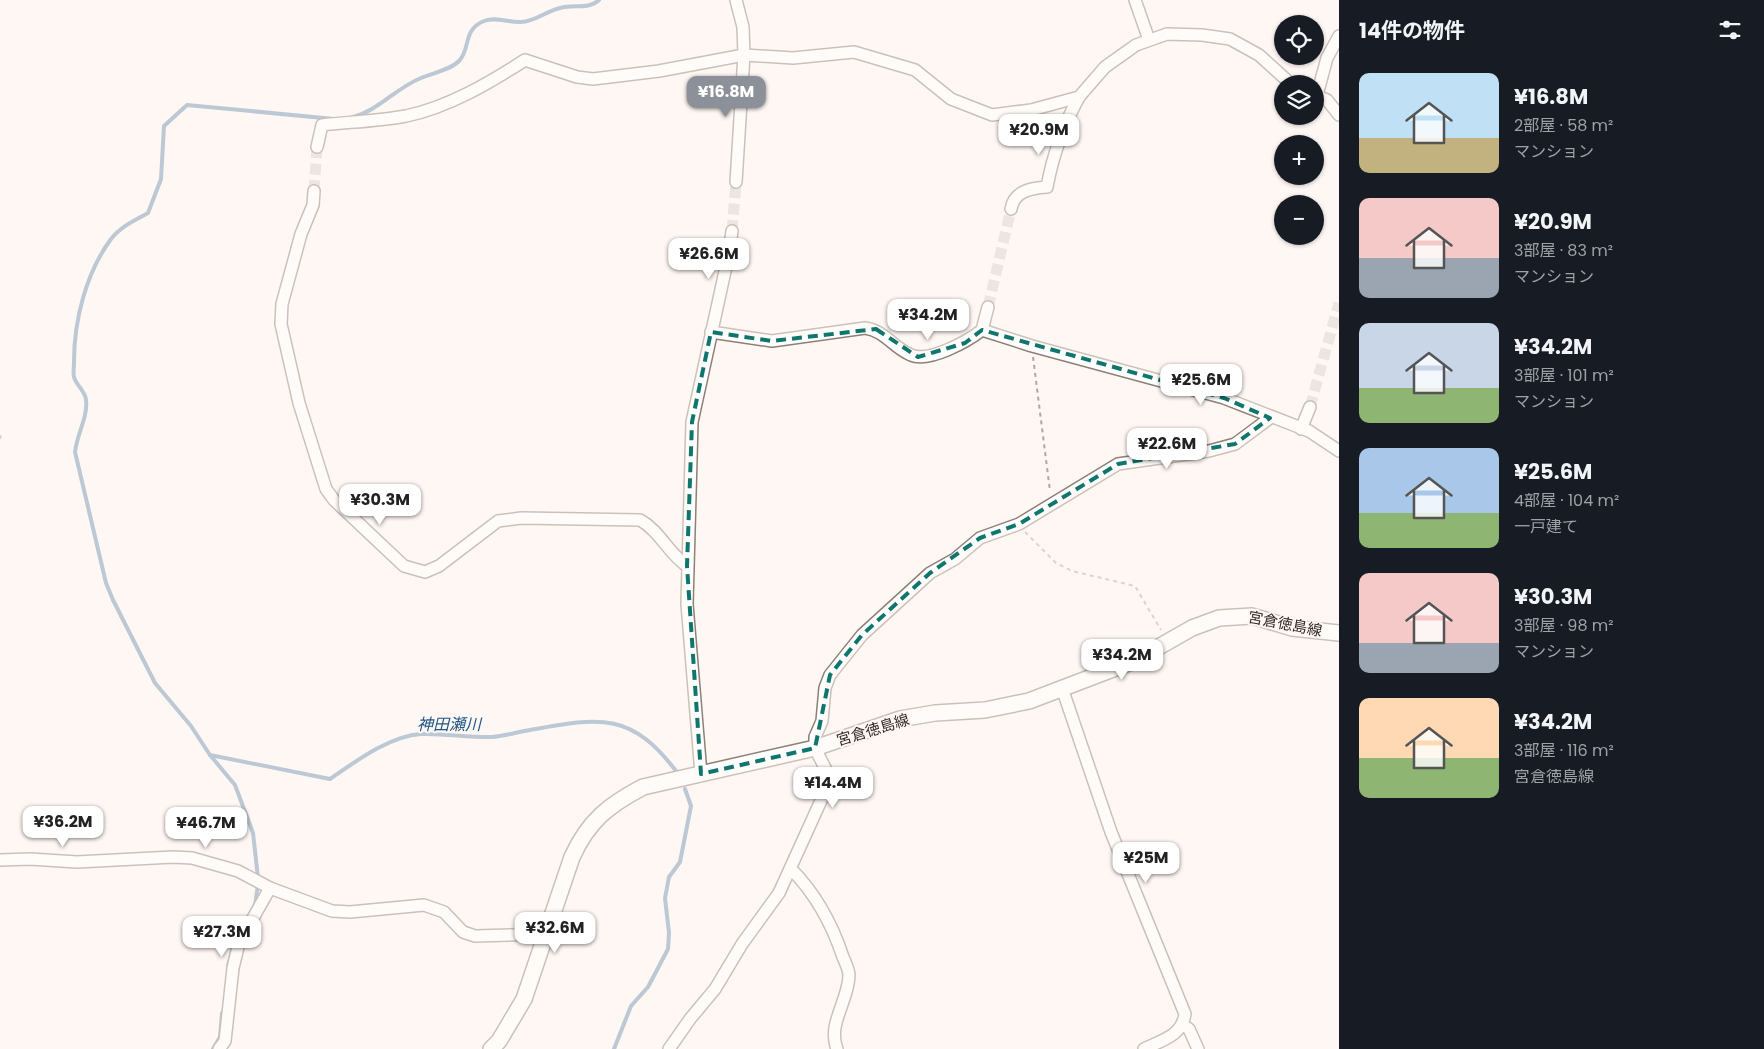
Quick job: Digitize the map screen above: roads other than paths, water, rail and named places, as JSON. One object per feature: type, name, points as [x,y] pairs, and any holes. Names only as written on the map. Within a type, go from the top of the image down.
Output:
[{"type":"main road","name":"宮倉徳島線","points":[[491,1049],[499,1040],[524,998],[572,856],[582,835],[595,819],[622,798],[644,787],[815,748],[900,719],[1007,706],[1134,661],[1201,625],[1219,618],[1236,615],[1252,616],[1292,628],[1339,633]]},
{"type":"street","points":[[736,0],[743,27],[744,55],[736,182]]},
{"type":"street","points":[[1135,0],[1149,40]]},
{"type":"street","points":[[1010,209],[1012,203],[1027,188],[1047,187],[1051,163],[1064,125],[1079,97],[1105,67],[1136,45],[1167,34],[1202,35],[1230,39],[1259,56],[1281,75]]},
{"type":"street","points":[[1322,75],[1327,58],[1339,36]]},
{"type":"street","points":[[316,147],[322,125],[406,116],[426,110],[486,86],[526,60],[577,78],[593,79],[659,71],[744,55],[793,58],[854,52],[915,70],[950,99],[992,115],[1031,110],[1079,97]]},
{"type":"street","points":[[1324,99],[1339,115]]},
{"type":"street","points":[[314,191],[313,205],[301,234],[282,304],[281,324],[299,403],[326,489],[334,500],[404,566],[414,570],[425,572],[439,566],[498,521],[521,518],[640,520],[653,527],[678,560],[687,566]]},
{"type":"street","points":[[701,774],[687,604],[692,422],[732,232]]},
{"type":"street","points":[[711,332],[772,341],[865,328],[876,329],[910,355],[918,357],[964,343],[982,330],[988,307]]},
{"type":"street","points":[[982,330],[1032,346],[1224,398],[1270,418],[1309,431],[1339,451]]},
{"type":"street","points":[[1301,429],[1310,406]]},
{"type":"street","points":[[669,1049],[690,1019],[715,990],[742,944],[779,893],[792,869],[829,783],[827,772],[815,748],[815,737],[822,721],[825,688],[830,675],[862,636],[930,573],[954,559],[980,538],[1019,524],[1118,464],[1209,451],[1235,444],[1270,418]]},
{"type":"street","points":[[1062,688],[1111,832],[1185,1014],[1183,1025],[1178,1032],[1144,1049]]},
{"type":"street","points":[[0,860],[30,859],[77,862],[173,857],[192,858],[238,871],[270,888],[332,911],[350,912],[424,905],[444,912],[463,932],[475,936],[546,934]]},
{"type":"street","points":[[792,869],[806,884],[833,928],[849,974],[836,1026],[834,1040],[837,1049]]},
{"type":"street","points":[[219,1049],[225,1041],[233,968],[239,943],[270,888]]},
{"type":"street","points":[[1183,1025],[1189,1029],[1198,1049]]},
{"type":"waterway","points":[[353,117],[371,109],[412,82],[455,64],[463,56],[472,29],[484,21],[498,19],[526,22],[555,9],[586,6],[599,0]]},
{"type":"waterway","points":[[258,878],[253,833],[235,785],[210,755],[191,726],[155,683],[106,583],[75,452],[86,406],[84,394],[74,377],[76,330],[88,282],[102,252],[119,231],[148,213],[161,179],[164,126],[187,105],[334,119]]},
{"type":"waterway","name":"神田瀬川","points":[[210,755],[330,779],[373,751],[397,739],[409,736],[430,734],[492,737],[555,726],[596,722],[614,724],[630,729],[646,739],[662,754],[679,775]]},
{"type":"waterway","name":"神田瀬川","points":[[614,1049],[631,1006],[648,987],[668,949],[669,933],[665,898],[669,877],[680,862],[691,806],[685,789]]},
{"type":"waterway","points":[[255,905],[258,885]]},
{"type":"waterway","points":[[228,966],[236,935],[247,918]]},
{"type":"waterway","points":[[213,1049],[220,1037],[222,1013]]},
{"type":"tunnel","points":[[314,191],[317,147]]},
{"type":"tunnel","points":[[732,231],[736,182]]},
{"type":"tunnel","points":[[988,307],[1011,209]]},
{"type":"tunnel","points":[[1310,407],[1339,303]]}]
